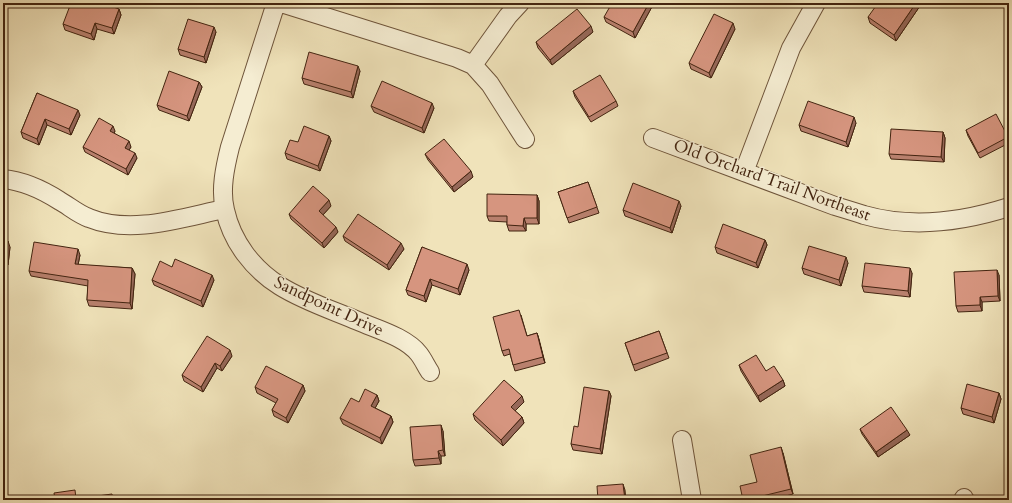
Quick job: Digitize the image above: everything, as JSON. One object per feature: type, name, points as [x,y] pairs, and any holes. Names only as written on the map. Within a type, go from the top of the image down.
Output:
[{"type":"street","name":"Sandpoint Drive","points":[[276,3],[230,147],[225,169],[223,188],[224,209],[231,230],[253,265],[281,287],[401,339],[418,352],[430,372]]},
{"type":"street","points":[[281,3],[457,58],[473,65],[490,84],[525,139]]},
{"type":"street","points":[[473,65],[508,16],[520,3]]},
{"type":"street","points":[[744,172],[791,48],[816,3]]},
{"type":"street","name":"Old Orchard Trail Northeast","points":[[653,138],[865,216],[922,223],[949,222],[984,215],[1009,207]]},
{"type":"street","points":[[3,179],[33,186],[51,195],[88,218],[114,226],[148,224],[224,209]]},
{"type":"street","points":[[682,440],[692,500]]},
{"type":"building","points":[[71,3],[102,3],[119,9],[112,28],[95,23],[91,34],[63,24]]},
{"type":"building","points":[[612,3],[649,3],[633,32],[604,17]]},
{"type":"building","points":[[878,3],[916,3],[894,35],[868,17]]},
{"type":"building","points":[[577,9],[591,26],[550,60],[536,42]]},
{"type":"building","points":[[714,14],[733,23],[709,73],[689,63]]},
{"type":"building","points":[[188,19],[214,27],[204,57],[178,49]]},
{"type":"building","points":[[309,52],[358,66],[351,92],[302,78]]},
{"type":"building","points":[[169,71],[199,82],[187,116],[157,105]]},
{"type":"building","points":[[600,75],[616,101],[589,117],[573,91]]},
{"type":"building","points":[[382,81],[432,103],[422,128],[371,106]]},
{"type":"building","points":[[37,93],[78,110],[69,129],[45,119],[37,139],[21,132]]},
{"type":"building","points":[[808,101],[854,117],[846,142],[799,125]]},
{"type":"building","points":[[996,114],[1008,137],[978,153],[966,130]]},
{"type":"building","points":[[99,118],[113,126],[110,131],[129,141],[125,148],[135,153],[126,169],[83,147]]},
{"type":"building","points":[[304,126],[329,136],[318,166],[285,153],[290,140],[298,142]]},
{"type":"building","points":[[891,129],[943,132],[941,157],[889,154]]},
{"type":"building","points":[[444,139],[471,171],[452,187],[425,154]]},
{"type":"building","points":[[588,182],[597,207],[567,218],[558,192]]},
{"type":"building","points":[[633,183],[679,201],[670,228],[623,210]]},
{"type":"building","points":[[313,186],[329,200],[319,211],[336,227],[322,243],[289,214]]},
{"type":"building","points":[[487,194],[537,195],[537,218],[524,218],[523,226],[507,225],[507,216],[487,216]]},
{"type":"building","points":[[358,214],[401,243],[387,265],[343,236]]},
{"type":"building","points":[[723,224],[765,240],[756,263],[715,247]]},
{"type":"building","points":[[3,240],[8,241],[5,260],[3,259]]},
{"type":"building","points":[[34,242],[78,249],[75,264],[132,268],[130,303],[87,300],[88,280],[29,271]]},
{"type":"building","points":[[809,246],[846,257],[839,280],[802,268]]},
{"type":"building","points":[[422,247],[467,264],[458,289],[430,279],[424,296],[406,290]]},
{"type":"building","points":[[175,259],[212,275],[201,301],[152,280],[160,261],[172,267]]},
{"type":"building","points":[[865,263],[910,268],[908,291],[862,286]]},
{"type":"building","points":[[997,270],[998,296],[980,297],[980,305],[956,306],[954,272]]},
{"type":"building","points":[[519,310],[527,336],[537,333],[543,357],[513,365],[509,349],[502,351],[493,317]]},
{"type":"building","points":[[659,331],[667,353],[633,365],[625,343]]},
{"type":"building","points":[[207,336],[230,350],[220,366],[215,363],[201,387],[182,375]]},
{"type":"building","points":[[756,355],[766,371],[774,366],[783,380],[758,396],[739,365]]},
{"type":"building","points":[[266,366],[303,385],[286,418],[272,410],[278,399],[255,387]]},
{"type":"building","points":[[504,380],[522,396],[511,407],[522,417],[501,440],[473,414]]},
{"type":"building","points":[[967,384],[999,393],[992,417],[961,408]]},
{"type":"building","points":[[584,387],[609,391],[600,449],[571,444],[574,426],[578,427]]},
{"type":"building","points":[[365,389],[377,395],[371,406],[391,416],[380,438],[340,418],[351,398],[359,402]]},
{"type":"building","points":[[891,407],[907,430],[876,452],[860,429]]},
{"type":"building","points":[[441,425],[443,450],[438,451],[439,458],[413,460],[410,427]]},
{"type":"building","points":[[781,447],[791,489],[743,500],[740,486],[757,482],[750,455]]},
{"type":"building","points":[[623,484],[625,500],[598,500],[597,486]]},
{"type":"building","points":[[75,490],[76,499],[112,494],[113,500],[55,500],[54,493]]}]
